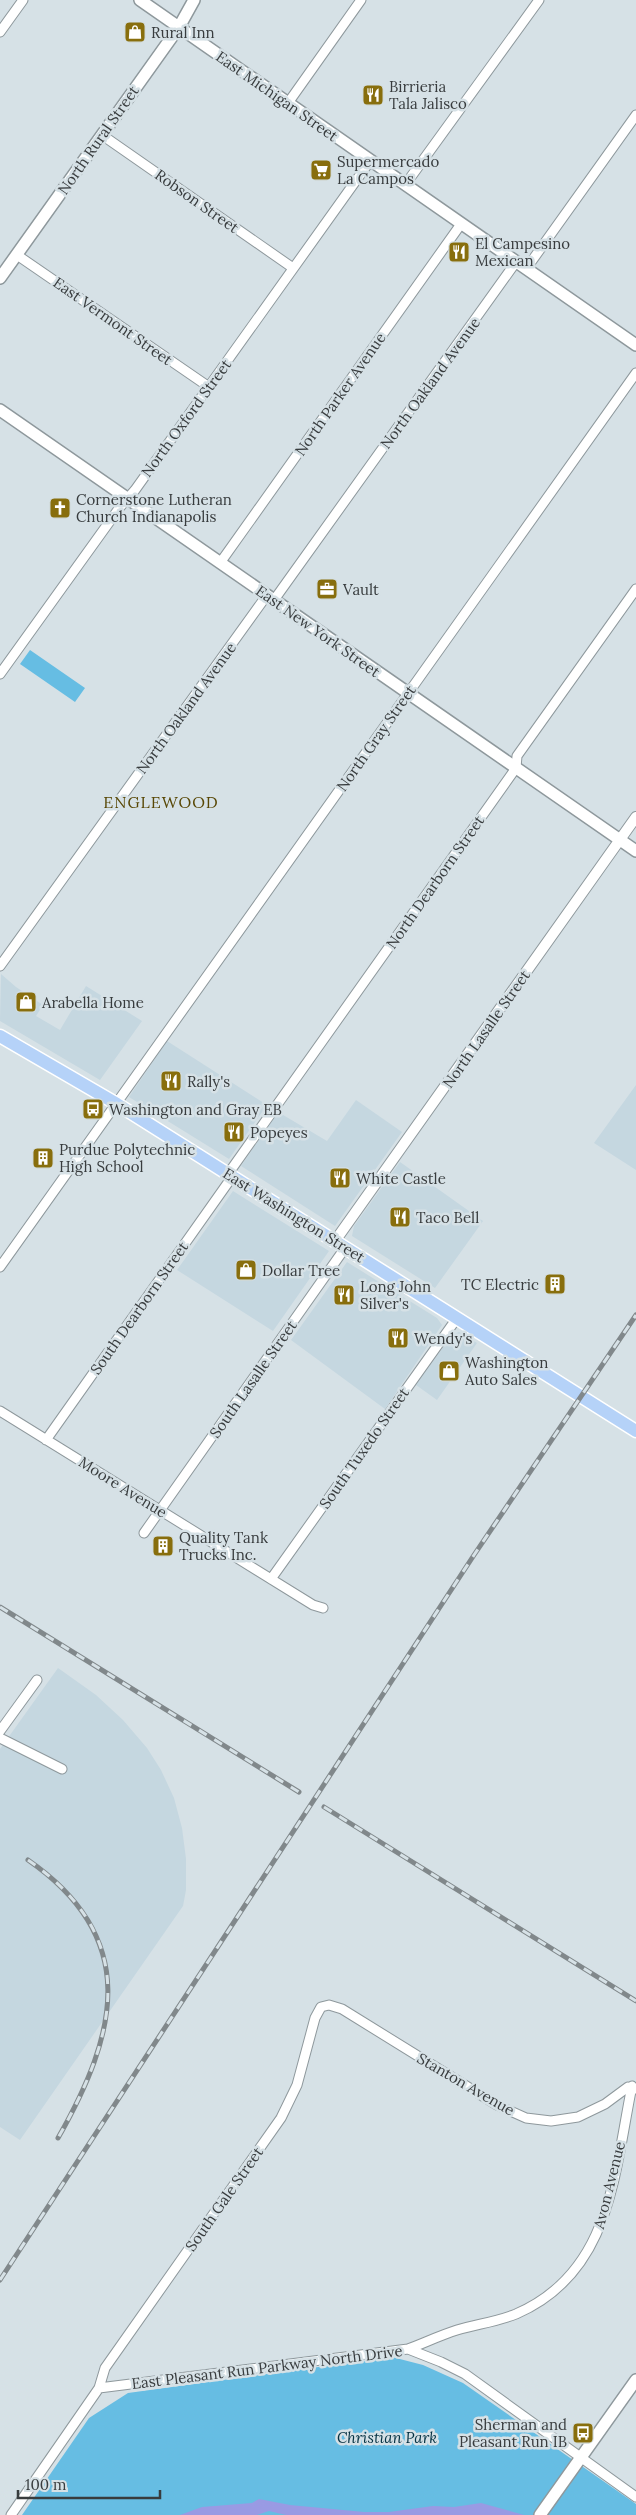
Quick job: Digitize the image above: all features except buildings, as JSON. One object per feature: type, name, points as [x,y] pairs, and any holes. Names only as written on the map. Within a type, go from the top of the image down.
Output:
[{"type":"main road","name":"East Michigan Street","points":[[140,0],[636,346]]},
{"type":"main road","name":"North Rural Street","points":[[0,278],[179,27],[194,0]]},
{"type":"main road","name":"East New York Street","points":[[0,410],[636,851]]},
{"type":"main road","name":"East Washington Street","points":[[0,1036],[116,1104],[636,1430]]},
{"type":"main road","points":[[540,2515],[636,2380]]},
{"type":"street","points":[[0,32],[23,0]]},
{"type":"street","points":[[288,103],[362,0]]},
{"type":"street","points":[[405,185],[539,0]]},
{"type":"street","name":"North Oakland Avenue","points":[[0,966],[271,598],[636,115]]},
{"type":"street","name":"Robson Street","points":[[102,135],[293,268]]},
{"type":"street","name":"North Oxford Street","points":[[0,674],[209,387],[370,161]]},
{"type":"street","name":"North Parker Avenue","points":[[220,563],[461,224]]},
{"type":"street","name":"East Vermont Street","points":[[17,255],[209,387]]},
{"type":"street","name":"North Gray Street","points":[[0,1267],[636,373]]},
{"type":"street","name":"North Dearborn Street","points":[[230,1175],[516,768],[517,756],[636,589]]},
{"type":"street","name":"North Lasalle Street","points":[[340,1244],[636,817]]},
{"type":"street","name":"South Dearborn Street","points":[[46,1440],[230,1175]]},
{"type":"street","name":"South Lasalle Street","points":[[144,1533],[340,1244]]},
{"type":"street","name":"South Tuxedo Street","points":[[271,1579],[457,1318]]},
{"type":"street","name":"Moore Avenue","points":[[0,1412],[313,1605],[323,1608]]},
{"type":"street","points":[[0,1731],[37,1680]]},
{"type":"street","points":[[0,1738],[62,1769]]},
{"type":"street","name":"Stanton Avenue","points":[[329,2006],[342,2009],[497,2105],[526,2118],[552,2121],[578,2117],[600,2107],[623,2089],[634,2087]]},
{"type":"street","name":"South Gale Street","points":[[99,2388],[105,2368],[282,2118],[302,2070],[317,2010],[329,2006]]},
{"type":"street","name":"Avon Avenue","points":[[408,2349],[458,2330],[490,2324],[518,2313],[546,2297],[574,2270],[590,2248],[604,2220],[634,2087]]},
{"type":"street","name":"East Pleasant Run Parkway North Drive","points":[[99,2388],[408,2349],[465,2374],[636,2497]]},
{"type":"street","points":[[11,2515],[99,2388]]},
{"type":"shaded area","points":[[1,974],[16,987],[43,1005],[36,1016],[60,1030],[86,986],[142,1021],[100,1080],[0,1021]]},
{"type":"shaded area","points":[[167,1041],[267,1105],[229,1159],[129,1097]]},
{"type":"shaded area","points":[[636,1085],[636,1170],[594,1143]]},
{"type":"shaded area","points":[[356,1100],[402,1132],[335,1226],[241,1166],[278,1112],[327,1141]]},
{"type":"shaded area","points":[[400,1162],[483,1221],[435,1288],[352,1236],[354,1226]]},
{"type":"shaded area","points":[[233,1191],[329,1251],[273,1331],[177,1270]]},
{"type":"shaded area","points":[[347,1262],[437,1318],[442,1325],[385,1409],[291,1340]]},
{"type":"shaded area","points":[[459,1332],[477,1343],[437,1400],[416,1385],[452,1335]]},
{"type":"shaded area","points":[[58,1668],[96,1695],[123,1720],[147,1748],[161,1770],[174,1798],[182,1828],[186,1859],[186,1890],[183,1906],[20,2140],[0,2127],[0,1749]]},
{"type":"shaded area","points":[[259,2499],[290,2505],[364,2512],[389,2512],[433,2506],[454,2507],[481,2503],[524,2515],[286,2515],[269,2511],[257,2515],[180,2515],[202,2507],[252,2503]]},
{"type":"green space","points":[[30,650],[85,688],[75,702],[20,664]]},
{"type":"green space","name":"Christian Park","points":[[392,2357],[423,2365],[463,2383],[636,2504],[636,2515],[22,2515],[89,2418],[128,2393]]},
{"type":"railway","points":[[0,2280],[474,1555],[636,1315]]},
{"type":"railway","points":[[0,1607],[299,1792]]},
{"type":"railway","points":[[324,1807],[636,2001]]},
{"type":"railway","points":[[28,1860],[64,1890],[89,1922],[103,1955],[108,1990],[104,2025],[94,2062],[58,2138]]},
{"type":"place","name":"Rural Inn","points":[[135,32]]},
{"type":"place","name":"Birrieria Tala Jalisco","points":[[373,95]]},
{"type":"place","name":"Supermercado La Campos","points":[[321,170]]},
{"type":"place","name":"El Campesino Mexican","points":[[459,252]]},
{"type":"place","name":"Cornerstone Lutheran Church Indianapolis","points":[[60,508]]},
{"type":"place","name":"Vault","points":[[327,589]]},
{"type":"place","name":"Arabella Home","points":[[26,1002]]},
{"type":"place","name":"Rally's","points":[[171,1081]]},
{"type":"place","name":"Washington and Gray EB","points":[[93,1109]]},
{"type":"place","name":"Popeyes","points":[[234,1132]]},
{"type":"place","name":"Purdue Polytechnic High School","points":[[43,1158]]},
{"type":"place","name":"White Castle","points":[[340,1178]]},
{"type":"place","name":"Taco Bell","points":[[400,1217]]},
{"type":"place","name":"Dollar Tree","points":[[246,1270]]},
{"type":"place","name":"TC Electric","points":[[555,1284]]},
{"type":"place","name":"Long John Silver's","points":[[344,1295]]},
{"type":"place","name":"Wendy's","points":[[398,1338]]},
{"type":"place","name":"Washington Auto Sales","points":[[449,1371]]},
{"type":"place","name":"Quality Tank Trucks Inc.","points":[[163,1546]]},
{"type":"place","name":"Sherman and Pleasant Run IB","points":[[583,2433]]},
{"type":"district","name":"ENGLEWOOD","points":[[161,802]]}]
